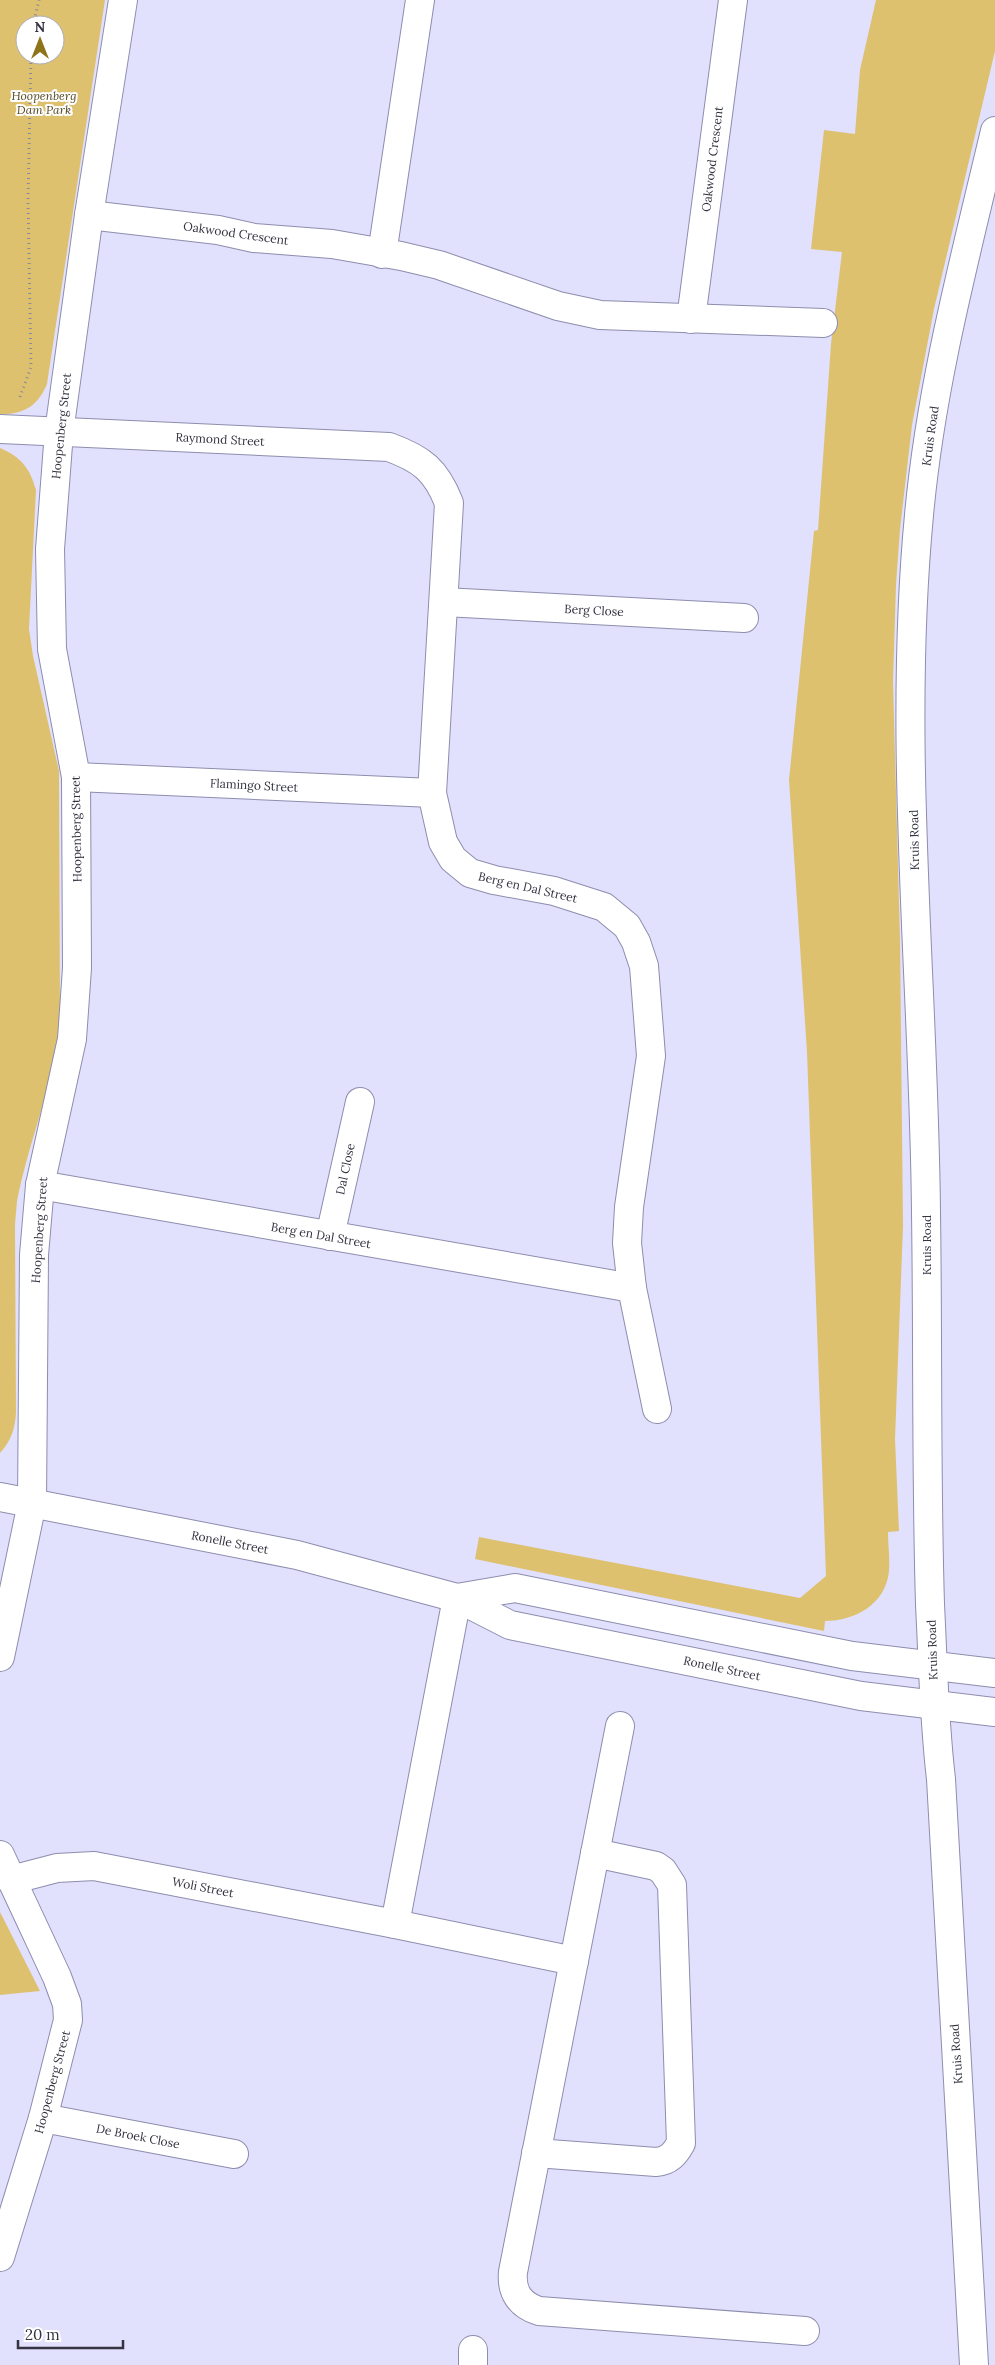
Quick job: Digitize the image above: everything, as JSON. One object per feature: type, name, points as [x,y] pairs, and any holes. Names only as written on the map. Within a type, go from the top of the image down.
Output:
[{"type":"street","name":"Hoopenberg Street","points":[[0,1657],[32,1503],[34,1256],[40,1185],[72,1039],[77,968],[76,777],[52,649],[50,549],[59,432],[89,215],[123,0]]},
{"type":"street","points":[[382,254],[420,0]]},
{"type":"street","name":"Oakwood Crescent","points":[[691,319],[733,0]]},
{"type":"street","name":"Kruis Road","points":[[974,2365],[941,1779],[932,1666],[926,1439],[926,1211],[911,714],[912,614],[919,514],[937,386],[964,259],[995,132]]},
{"type":"street","name":"Oakwood Crescent","points":[[89,215],[218,230],[254,238],[332,244],[438,265],[558,306],[600,315],[823,323]]},
{"type":"street","name":"Raymond Street","points":[[0,429],[389,447],[413,456],[433,472]]},
{"type":"street","name":"Berg en Dal Street","points":[[433,472],[449,503],[432,792],[443,842],[453,859],[470,873],[494,880],[554,891],[604,907],[627,926],[636,942],[644,966],[651,1056],[629,1207],[627,1243],[632,1288],[658,1409]]},
{"type":"street","name":"Berg Close","points":[[444,602],[744,618]]},
{"type":"street","name":"Flamingo Street","points":[[76,777],[432,792]]},
{"type":"street","name":"Dal Close","points":[[330,1236],[360,1102]]},
{"type":"street","name":"Berg en Dal Street","points":[[40,1185],[632,1288]]},
{"type":"street","name":"Ronelle Street","points":[[0,1497],[297,1555],[457,1598],[510,1625],[861,1696],[995,1712]]},
{"type":"street","name":"Ronelle Street","points":[[457,1598],[515,1588],[852,1656],[995,1673]]},
{"type":"street","points":[[395,1924],[457,1598]]},
{"type":"street","points":[[620,1726],[536,2153],[512,2281],[514,2290],[524,2304],[539,2311],[805,2331]]},
{"type":"street","points":[[536,2153],[656,2162],[670,2158],[676,2153],[681,2143],[672,1885],[663,1871],[656,1866],[596,1853]]},
{"type":"street","name":"Hoopenberg Street","points":[[0,1855],[57,1977],[66,2004],[68,2020],[43,2118],[0,2258]]},
{"type":"street","name":"Woli Street","points":[[11,1880],[57,1868],[94,1866],[395,1924],[574,1961]]},
{"type":"street","name":"De Broek Close","points":[[43,2118],[234,2154]]},
{"type":"path","points":[[35,15],[39,0]]},
{"type":"path","points":[[18,401],[31,367],[28,200],[31,65]]},
{"type":"green space","name":"Hoopenberg Dam Park","points":[[0,0],[105,0],[47,384],[39,398],[29,408],[8,414],[0,414]]},
{"type":"green space","points":[[876,0],[995,0],[995,51],[934,309],[912,425],[900,529],[896,585],[893,681],[900,940],[903,1226],[895,1439],[899,1531],[888,1532],[889,1571],[887,1583],[882,1593],[858,1614],[847,1618],[825,1621],[824,1631],[475,1559],[479,1537],[800,1598],[826,1576],[807,1052],[789,780],[814,531],[818,530],[831,344],[842,252],[811,249],[824,130],[855,134],[860,70]]},
{"type":"green space","points":[[0,448],[14,455],[24,464],[31,475],[36,490],[29,629],[33,656],[59,771],[60,1016],[48,1086],[17,1201],[15,1224],[16,1413],[12,1434],[0,1453]]},
{"type":"green space","points":[[0,1912],[40,1991],[0,1995]]}]
